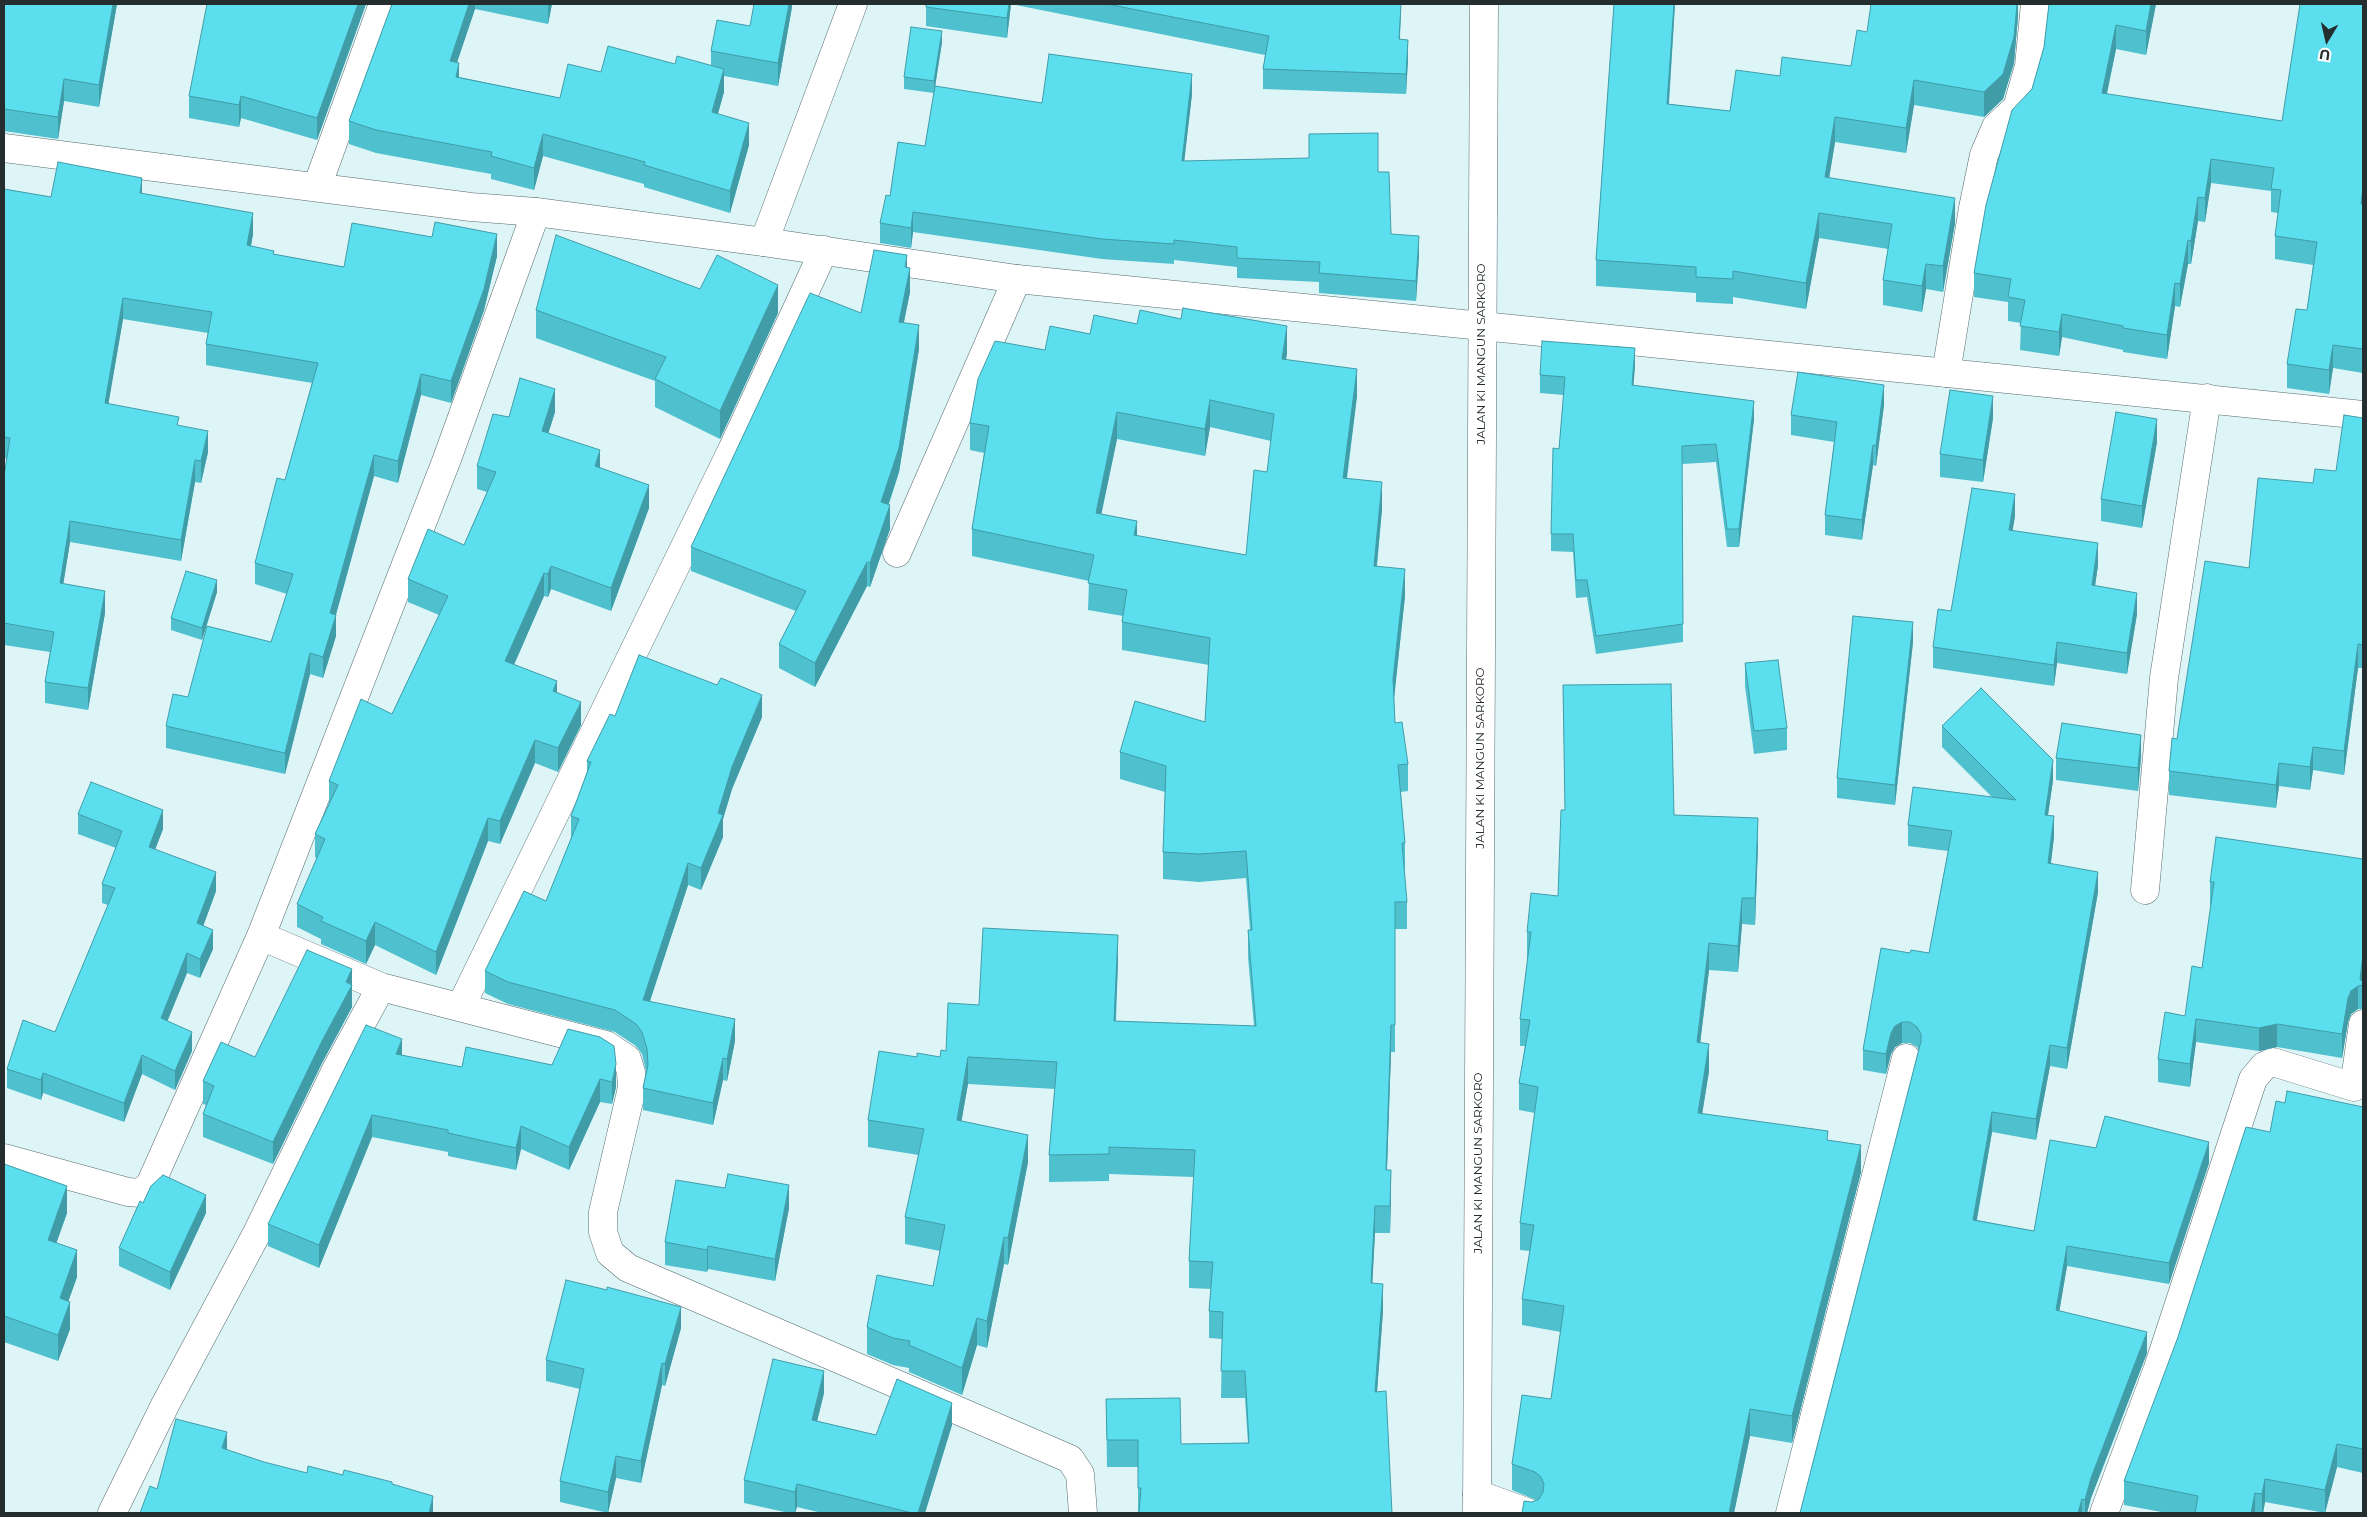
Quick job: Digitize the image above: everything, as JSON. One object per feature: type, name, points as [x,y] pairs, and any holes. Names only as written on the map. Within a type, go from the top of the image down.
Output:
[{"type":"street","points":[[317,187],[383,4]]},
{"type":"street","points":[[764,242],[853,4]]},
{"type":"street","name":"JALAN KI MANGUN SARKORO","points":[[1477,1504],[1484,4]]},
{"type":"street","points":[[1946,372],[1973,208],[1984,155],[1996,127],[2017,108],[2029,66],[2035,4]]},
{"type":"street","points":[[4,148],[472,207],[536,212],[824,250],[1017,279],[2363,415]]},
{"type":"street","points":[[4,1158],[128,1192],[140,1193],[150,1185],[261,936],[447,459],[536,212]]},
{"type":"street","points":[[461,1006],[732,450],[824,250]]},
{"type":"street","points":[[896,554],[1017,279]]},
{"type":"street","points":[[2145,890],[2164,678],[2207,398]]},
{"type":"street","points":[[261,936],[381,987],[461,1006],[606,1045],[627,1059],[631,1072],[632,1088],[603,1212],[603,1232],[610,1253],[628,1268],[1070,1458],[1080,1474],[1083,1513]]},
{"type":"street","points":[[112,1513],[257,1233],[336,1070],[381,987]]},
{"type":"street","points":[[2104,1513],[2157,1371],[2253,1079],[2264,1066],[2272,1062],[2358,1089],[2363,1024]]},
{"type":"street","points":[[1790,1513],[1906,1058]]},
{"type":"street","points":[[1477,1504],[1529,1513]]},
{"type":"building","points":[[4,4],[113,4],[99,85],[64,79],[58,117],[4,109]]},
{"type":"building","points":[[207,4],[358,4],[317,118],[241,96],[239,105],[189,96]]},
{"type":"building","points":[[392,4],[469,4],[450,61],[459,63],[456,77],[560,98],[568,64],[601,72],[608,46],[675,64],[677,56],[724,69],[712,112],[749,123],[730,191],[644,165],[645,162],[543,134],[534,168],[491,156],[492,152],[376,130],[349,121]]},
{"type":"building","points":[[754,4],[789,4],[778,63],[711,51],[717,20],[750,26]]},
{"type":"building","points":[[926,4],[1009,4],[1007,18],[926,7]]},
{"type":"building","points":[[1107,4],[1401,4],[1399,39],[1408,40],[1406,74],[1263,69],[1269,36]]},
{"type":"building","points":[[1614,4],[1674,4],[1667,104],[1730,111],[1736,70],[1780,76],[1782,57],[1851,66],[1857,30],[1867,32],[1871,4],[2017,4],[2014,37],[2003,74],[1984,92],[1914,80],[1906,128],[1835,117],[1825,177],[1955,198],[1943,266],[1926,264],[1922,286],[1883,280],[1892,224],[1819,213],[1806,283],[1733,271],[1733,279],[1696,277],[1696,267],[1596,260]]},
{"type":"building","points":[[2049,4],[2151,4],[2146,31],[2116,25],[2102,93],[2282,121],[2300,4],[2363,4],[2363,187],[2361,204],[2363,204],[2363,349],[2333,345],[2329,370],[2287,364],[2296,309],[2307,310],[2317,242],[2275,236],[2281,190],[2271,189],[2274,168],[2211,159],[2205,198],[2198,197],[2191,241],[2188,240],[2180,284],[2175,283],[2167,335],[2123,328],[2123,326],[2062,314],[2059,332],[2020,326],[2025,300],[2008,297],[2011,279],[1974,273],[1986,205],[2012,110],[2032,89],[2044,47]]},
{"type":"building","points":[[911,27],[942,31],[934,81],[904,77]]},
{"type":"building","points":[[1049,54],[1192,74],[1182,161],[1309,158],[1309,134],[1378,133],[1378,172],[1389,172],[1391,234],[1419,236],[1416,281],[1319,273],[1320,262],[1237,258],[1237,247],[1174,240],[1174,244],[1102,239],[913,212],[911,228],[880,223],[886,195],[890,196],[898,142],[925,146],[935,86],[1042,103]]},
{"type":"building","points":[[58,162],[142,178],[140,193],[253,213],[247,245],[274,251],[273,254],[344,267],[352,223],[432,237],[435,222],[497,234],[484,289],[451,381],[421,374],[398,461],[374,455],[330,613],[336,615],[323,657],[310,653],[285,753],[166,726],[173,694],[188,697],[207,626],[271,642],[293,574],[255,563],[277,478],[285,480],[318,363],[206,344],[212,312],[123,298],[105,403],[179,417],[177,425],[208,431],[201,461],[195,460],[181,540],[70,521],[60,583],[105,591],[88,688],[45,682],[54,632],[4,623],[4,476],[10,438],[4,437],[4,189],[51,197]]},
{"type":"building","points":[[556,235],[700,289],[717,255],[778,285],[720,411],[655,379],[666,357],[536,310]]},
{"type":"building","points":[[874,250],[907,255],[905,267],[910,268],[899,322],[919,325],[899,448],[881,502],[890,505],[870,563],[867,562],[815,663],[779,644],[806,591],[691,547],[810,293],[861,313]]},
{"type":"building","points":[[1183,308],[1287,326],[1282,359],[1357,369],[1343,478],[1382,482],[1374,566],[1405,569],[1393,679],[1395,723],[1402,722],[1408,764],[1398,765],[1405,843],[1402,843],[1407,902],[1395,902],[1395,1025],[1391,1025],[1386,1170],[1391,1170],[1390,1206],[1375,1206],[1371,1283],[1383,1284],[1375,1392],[1386,1391],[1392,1513],[1139,1513],[1141,1488],[1138,1488],[1138,1440],[1107,1440],[1106,1399],[1180,1398],[1181,1444],[1249,1443],[1245,1371],[1221,1371],[1223,1312],[1209,1311],[1213,1262],[1189,1261],[1195,1150],[1109,1147],[1109,1154],[1049,1155],[1057,1062],[968,1057],[957,1120],[1028,1135],[1008,1238],[1004,1237],[987,1321],[977,1318],[962,1368],[909,1345],[910,1341],[893,1338],[867,1327],[877,1275],[933,1286],[945,1225],[905,1217],[924,1129],[868,1120],[879,1051],[917,1057],[917,1053],[940,1057],[941,1050],[946,1051],[948,1003],[979,1005],[983,928],[1118,935],[1114,1021],[1256,1026],[1248,930],[1252,930],[1246,851],[1199,854],[1163,852],[1166,766],[1120,752],[1135,701],[1205,722],[1210,638],[1122,622],[1127,590],[1088,583],[1094,555],[972,529],[989,426],[970,423],[978,379],[995,341],[1045,350],[1050,326],[1090,334],[1094,315],[1137,324],[1140,310],[1181,319]],"holes":[[[1210,400],[1274,414],[1267,472],[1254,470],[1246,555],[1134,535],[1137,521],[1096,513],[1117,412],[1205,429]]]},
{"type":"building","points":[[1542,341],[1635,348],[1632,385],[1754,401],[1739,529],[1727,529],[1716,444],[1682,446],[1683,624],[1596,636],[1587,580],[1576,580],[1573,534],[1551,534],[1553,448],[1559,449],[1565,377],[1540,375]]},
{"type":"building","points":[[1798,372],[1884,385],[1876,446],[1873,445],[1862,520],[1825,515],[1837,422],[1791,415]]},
{"type":"building","points":[[520,378],[555,389],[542,431],[600,450],[595,466],[649,485],[611,588],[551,566],[548,574],[544,573],[505,661],[557,681],[553,691],[581,702],[558,748],[535,740],[500,821],[488,818],[436,952],[375,922],[366,941],[321,921],[323,917],[297,904],[325,839],[315,834],[338,785],[329,781],[361,699],[392,714],[448,596],[408,579],[428,529],[464,545],[496,472],[477,466],[493,414],[509,417]]},
{"type":"building","points":[[1950,390],[1993,396],[1983,460],[1940,454]]},
{"type":"building","points":[[2116,412],[2157,419],[2142,506],[2101,499]]},
{"type":"building","points":[[2344,415],[2363,418],[2363,645],[2358,644],[2344,751],[2313,747],[2310,767],[2279,763],[2276,785],[2169,771],[2172,738],[2177,739],[2205,561],[2249,568],[2258,478],[2313,483],[2315,469],[2336,471]]},
{"type":"building","points":[[1972,488],[2015,494],[2009,530],[2098,543],[2092,585],[2137,593],[2127,653],[2057,642],[2054,665],[1933,647],[1938,609],[1951,611]]},
{"type":"building","points":[[186,571],[217,580],[202,628],[171,618]]},
{"type":"building","points":[[1853,616],[1913,622],[1895,785],[1837,778]]},
{"type":"building","points":[[639,655],[717,685],[721,678],[762,695],[732,767],[718,813],[723,815],[701,868],[688,863],[643,1000],[735,1019],[727,1059],[723,1058],[713,1103],[643,1088],[648,1065],[647,1049],[642,1032],[636,1024],[615,1010],[508,982],[485,971],[524,891],[546,901],[579,819],[571,816],[591,762],[587,761],[610,714],[615,716]]},
{"type":"building","points":[[1778,660],[1787,728],[1754,731],[1745,663]]},
{"type":"building","points":[[1671,684],[1674,815],[1758,818],[1755,898],[1742,898],[1738,946],[1709,943],[1697,1042],[1709,1044],[1698,1113],[1828,1131],[1827,1140],[1861,1145],[1792,1416],[1750,1409],[1729,1513],[1522,1513],[1524,1501],[1532,1502],[1539,1499],[1543,1492],[1544,1484],[1541,1477],[1535,1472],[1512,1464],[1522,1395],[1551,1399],[1564,1306],[1522,1299],[1534,1225],[1520,1223],[1538,1087],[1519,1083],[1530,1020],[1520,1019],[1531,932],[1527,932],[1531,893],[1558,896],[1561,810],[1565,810],[1563,685]]},
{"type":"building","points":[[1981,688],[2053,760],[2045,815],[2054,816],[2048,863],[2098,872],[2067,1048],[2050,1045],[2036,1119],[1992,1112],[1973,1220],[2034,1231],[2050,1140],[2096,1148],[2105,1116],[2209,1142],[2169,1263],[2067,1246],[2056,1310],[2147,1332],[2091,1478],[2085,1500],[2082,1499],[2078,1513],[1800,1513],[1921,1041],[1921,1034],[1917,1027],[1910,1022],[1902,1022],[1895,1026],[1891,1033],[1886,1054],[1863,1050],[1881,948],[1910,953],[1911,950],[1929,953],[1952,831],[1908,825],[1913,787],[2016,800],[1942,726]]},
{"type":"building","points":[[2062,723],[2141,735],[2138,768],[2056,758]]},
{"type":"building","points":[[91,782],[163,810],[149,847],[216,872],[197,923],[213,930],[200,959],[187,953],[161,1018],[192,1032],[175,1071],[142,1055],[124,1103],[43,1073],[41,1080],[7,1069],[23,1020],[55,1032],[115,888],[102,884],[122,831],[78,814]]},
{"type":"building","points":[[2216,837],[2363,859],[2363,954],[2360,980],[2363,981],[2363,985],[2351,991],[2348,998],[2342,1034],[2277,1024],[2259,1028],[2196,1019],[2190,1064],[2158,1059],[2165,1012],[2185,1016],[2192,966],[2202,968],[2214,882],[2210,882]]},
{"type":"building","points":[[307,950],[352,969],[346,982],[352,985],[322,1041],[273,1142],[203,1114],[214,1086],[203,1081],[221,1042],[255,1057]]},
{"type":"building","points":[[366,1025],[402,1039],[396,1054],[462,1067],[466,1047],[552,1065],[568,1029],[600,1037],[614,1046],[616,1064],[612,1082],[600,1079],[569,1147],[521,1126],[516,1148],[448,1133],[448,1130],[372,1115],[319,1245],[268,1224]]},
{"type":"building","points":[[2287,1091],[2363,1107],[2363,1449],[2337,1444],[2325,1490],[2265,1479],[2262,1494],[2255,1493],[2251,1513],[2195,1513],[2198,1496],[2124,1481],[2178,1337],[2246,1127],[2270,1132],[2276,1101],[2285,1103]]},
{"type":"building","points":[[4,1164],[67,1186],[48,1240],[77,1250],[60,1298],[70,1302],[58,1335],[4,1316]]},
{"type":"building","points":[[728,1174],[789,1185],[775,1259],[708,1246],[707,1250],[665,1242],[676,1180],[725,1188]]},
{"type":"building","points":[[163,1175],[206,1195],[170,1272],[119,1248],[140,1201],[143,1203],[151,1186]]},
{"type":"building","points":[[566,1280],[607,1290],[607,1287],[681,1307],[665,1364],[662,1363],[641,1461],[616,1456],[608,1492],[560,1481],[584,1369],[546,1360]]},
{"type":"building","points":[[773,1359],[824,1371],[812,1420],[876,1435],[897,1379],[952,1403],[918,1513],[797,1484],[795,1492],[744,1480]]},
{"type":"building","points":[[176,1419],[227,1432],[222,1448],[264,1462],[307,1473],[308,1466],[343,1475],[344,1470],[392,1482],[392,1484],[433,1496],[429,1513],[140,1513],[150,1486],[157,1489]]}]
